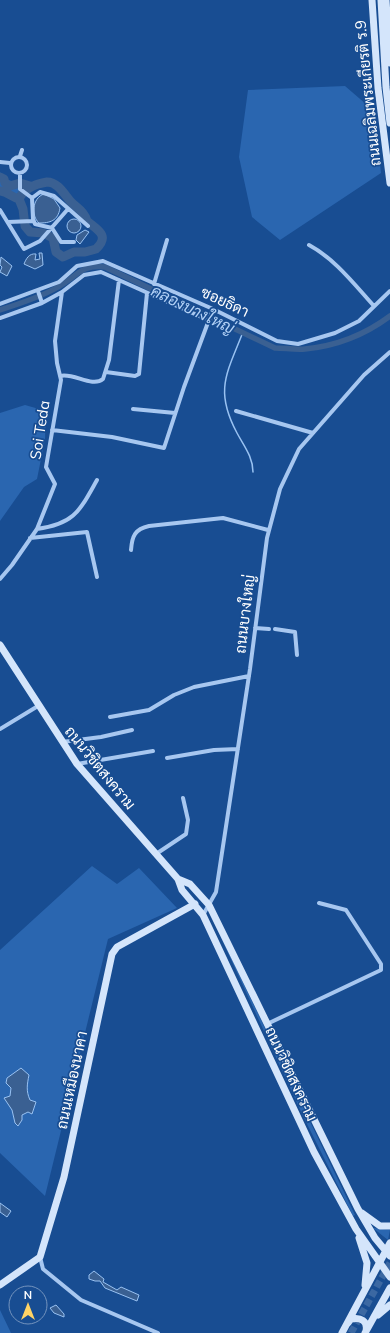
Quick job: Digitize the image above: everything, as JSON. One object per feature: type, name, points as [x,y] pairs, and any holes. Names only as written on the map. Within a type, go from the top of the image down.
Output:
[{"type":"main road","name":"ถนนเฉลิมพระเกียรติ ร.9","points":[[372,0],[378,88],[390,183]]},
{"type":"main road","points":[[381,0],[386,87],[390,123]]},
{"type":"main road","points":[[386,0],[390,62]]},
{"type":"main road","name":"ถนนวิชิตสงคราม","points":[[1,650],[77,764],[178,879],[182,890],[203,915],[307,1139],[355,1227],[390,1277]]},
{"type":"main road","name":"ถนนวิชิตสงคราม","points":[[178,879],[190,884],[209,905],[358,1209],[375,1238],[388,1253]]},
{"type":"main road","name":"ถนนเหมืองนาคา","points":[[40,1256],[48,1225],[64,1177],[112,954],[117,947],[195,904]]},
{"type":"main road","points":[[358,1209],[380,1226],[390,1226]]},
{"type":"main road","points":[[362,1296],[367,1279],[367,1263],[355,1227],[364,1220]]},
{"type":"main road","points":[[342,1333],[379,1262],[388,1253],[390,1243]]},
{"type":"main road","points":[[2,1281],[40,1256]]},
{"type":"main road","points":[[365,1333],[390,1288]]},
{"type":"main road","points":[[372,1321],[390,1305]]},
{"type":"main road","points":[[346,1324],[351,1319],[361,1319],[367,1326],[365,1333]]},
{"type":"street","points":[[20,156],[22,150]]},
{"type":"street","points":[[10,163],[14,158],[20,156]]},
{"type":"street","points":[[20,156],[26,161],[27,166],[20,174],[20,189],[31,198],[32,222]]},
{"type":"street","points":[[0,162],[10,163]]},
{"type":"street","points":[[10,163],[12,169],[20,174]]},
{"type":"street","points":[[31,198],[40,192],[46,192],[54,196],[88,226]]},
{"type":"street","points":[[0,210],[10,222],[24,249],[40,241],[68,209]]},
{"type":"street","points":[[10,222],[32,222],[51,229],[61,242],[74,242]]},
{"type":"street","points":[[154,284],[167,240]]},
{"type":"street","points":[[308,245],[322,252],[332,260],[374,306]]},
{"type":"street","name":"ซอยธิดา","points":[[0,304],[38,291],[58,282],[77,266],[102,261],[213,309],[277,341],[298,344],[334,333],[359,321],[390,291]]},
{"type":"street","points":[[0,318],[42,302],[62,292],[84,276],[101,272],[208,320]]},
{"type":"street","points":[[60,376],[65,375],[98,382],[103,379],[110,356],[119,280]]},
{"type":"street","points":[[38,291],[42,302]]},
{"type":"street","name":"Soi Teda","points":[[0,579],[12,566],[37,528],[55,484],[46,467],[61,380],[55,341],[62,292]]},
{"type":"street","points":[[106,372],[134,376],[139,374],[147,293]]},
{"type":"street","points":[[52,430],[112,437],[164,448],[175,413],[213,309]]},
{"type":"street","name":"ถนนบางใหญ่","points":[[203,915],[216,892],[249,676],[268,530],[280,488],[299,449],[364,375],[390,352]]},
{"type":"street","points":[[133,409],[175,413]]},
{"type":"street","points":[[236,410],[313,433]]},
{"type":"street","points":[[37,528],[60,523],[74,516],[82,507],[97,480]]},
{"type":"street","points":[[131,550],[132,538],[135,532],[141,528],[149,526],[223,518],[268,530]]},
{"type":"street","points":[[30,538],[87,532],[97,577]]},
{"type":"street","points":[[255,628],[269,629]]},
{"type":"street","points":[[275,629],[296,632],[297,655]]},
{"type":"street","points":[[110,718],[149,710],[174,695],[194,687],[249,676]]},
{"type":"street","points":[[0,729],[38,706]]},
{"type":"street","points":[[62,742],[101,737],[132,730]]},
{"type":"street","points":[[167,758],[214,750],[238,749]]},
{"type":"street","points":[[77,764],[153,751]]},
{"type":"street","points":[[156,854],[186,834],[188,820],[183,798]]},
{"type":"street","points":[[267,1025],[381,970],[381,964],[346,910],[319,903]]},
{"type":"street","points":[[40,1256],[43,1269],[81,1300],[158,1333]]},
{"type":"shaded area","points":[[345,86],[374,111],[381,173],[280,240],[252,217],[239,157],[248,90]]},
{"type":"shaded area","points":[[0,172],[4,179],[31,186],[19,199],[11,197],[6,192],[0,193]]},
{"type":"shaded area","points":[[44,194],[54,199],[60,208],[57,216],[53,220],[50,222],[39,223],[36,220],[34,207],[37,199]]},
{"type":"shaded area","points":[[74,219],[79,221],[81,226],[79,231],[74,233],[69,231],[67,226],[69,221]]},
{"type":"shaded area","points":[[85,230],[89,232],[80,244],[76,240],[77,235]]},
{"type":"shaded area","points":[[39,253],[42,253],[43,265],[35,269],[24,264],[31,254],[36,254],[35,260],[40,259]]},
{"type":"shaded area","points":[[1,257],[12,266],[7,276],[0,272],[2,267],[0,265]]},
{"type":"shaded area","points":[[25,405],[46,411],[45,439],[37,479],[24,487],[0,521],[0,413]]},
{"type":"shaded area","points":[[92,866],[117,884],[139,868],[177,908],[108,939],[45,1196],[0,1153],[0,950]]},
{"type":"shaded area","points":[[211,916],[355,1215],[353,1216],[303,1116]]},
{"type":"shaded area","points":[[21,1068],[29,1075],[27,1088],[30,1100],[36,1102],[32,1114],[28,1112],[22,1115],[22,1120],[18,1126],[15,1123],[12,1110],[4,1098],[10,1096],[11,1088],[6,1083],[7,1078]]},
{"type":"shaded area","points":[[0,1203],[11,1211],[7,1217],[0,1212]]},
{"type":"shaded area","points":[[373,1228],[390,1230],[388,1240]]},
{"type":"shaded area","points":[[94,1271],[104,1279],[103,1282],[117,1290],[121,1287],[139,1295],[137,1301],[105,1288],[100,1281],[89,1279],[89,1275]]},
{"type":"shaded area","points":[[56,1305],[64,1314],[64,1317],[54,1313],[50,1308]]},
{"type":"shaded area","points":[[0,1310],[11,1333],[0,1333]]},
{"type":"waterway","points":[[0,177],[10,186],[20,183],[30,186]]},
{"type":"waterway","points":[[47,182],[58,186],[71,202],[82,212],[87,221],[98,230],[102,236],[102,240],[96,249],[85,252],[74,252],[63,257],[56,252],[53,238],[43,233],[30,232],[25,226],[23,209],[19,199],[21,195],[30,187],[47,182]]},
{"type":"waterway","points":[[0,191],[19,199]]},
{"type":"waterway","name":"คลองบางใหญ่","points":[[0,310],[51,291],[84,269],[90,267],[105,267],[275,348],[301,349],[339,342],[361,334],[390,316]]},
{"type":"waterway","points":[[243,332],[228,371],[225,382],[225,393],[226,405],[230,418],[250,456],[253,472]]},
{"type":"tunnel","points":[[351,1333],[390,1263]]}]
